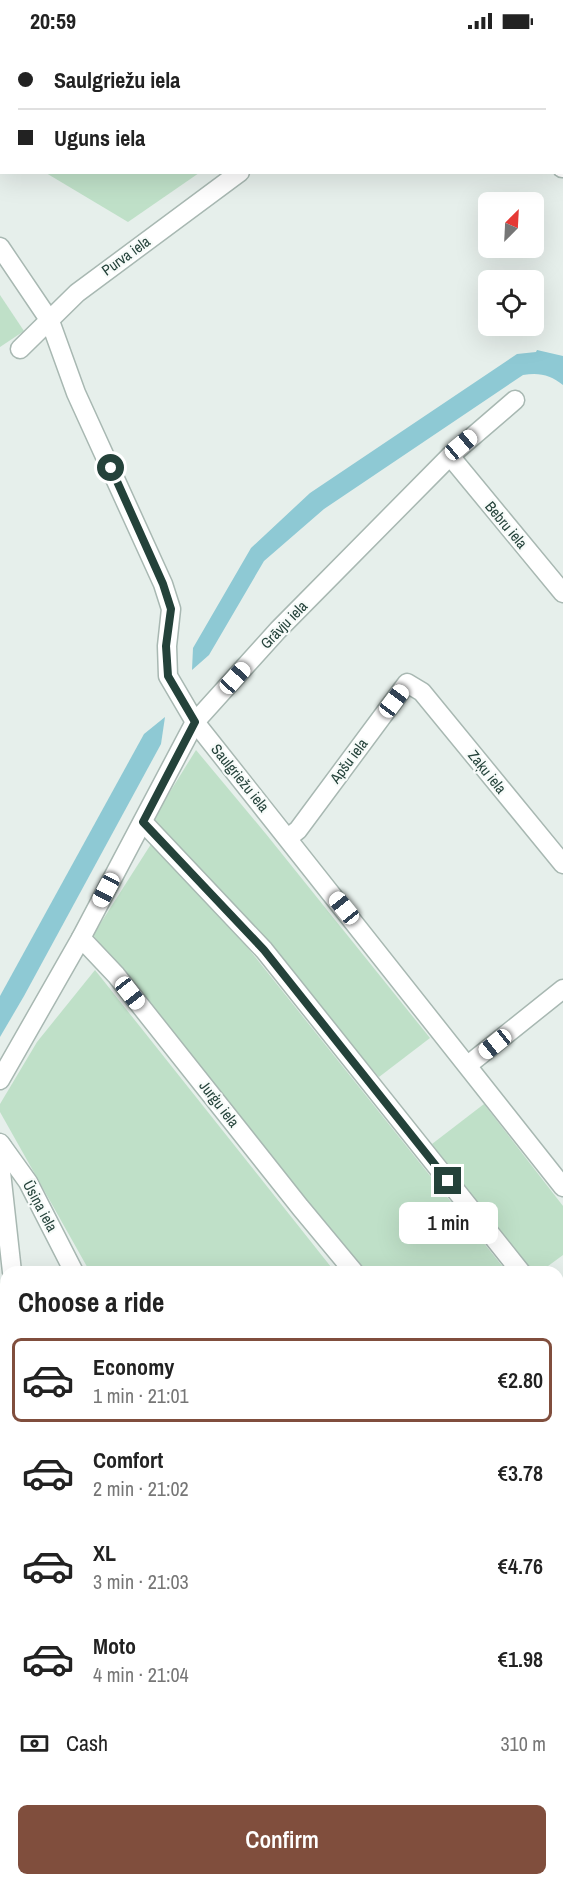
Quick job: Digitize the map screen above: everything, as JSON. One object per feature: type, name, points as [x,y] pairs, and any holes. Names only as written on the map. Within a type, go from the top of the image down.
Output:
[{"type":"street","name":"Purva iela","points":[[20,349],[77,293],[237,174]]},
{"type":"street","name":"Saulgriežu iela","points":[[0,247],[50,321],[76,393],[163,584],[171,609],[166,646],[168,676],[195,722],[563,1187]]},
{"type":"street","name":"Grāvju iela","points":[[0,1080],[81,938],[195,722],[278,630],[450,456],[515,400]]},
{"type":"street","name":"Bebru iela","points":[[450,456],[563,593]]},
{"type":"street","name":"Apšu iela","points":[[288,838],[298,830],[408,683]]},
{"type":"street","name":"Zaķu iela","points":[[408,683],[422,693],[563,864]]},
{"type":"street","points":[[143,822],[264,950],[516,1266]]},
{"type":"street","name":"Jurģu iela","points":[[81,938],[116,975],[300,1208],[349,1266]]},
{"type":"street","points":[[468,1065],[563,989]]},
{"type":"street","points":[[1,1144],[1,1172],[11,1266]]},
{"type":"street","name":"Ūsiņa iela","points":[[1,1144],[28,1182],[71,1266]]},
{"type":"green space","points":[[48,174],[198,174],[128,222]]},
{"type":"green space","points":[[0,295],[24,331],[0,347]]},
{"type":"green space","points":[[196,750],[430,1038],[379,1077],[153,819]]},
{"type":"green space","points":[[153,841],[228,923],[502,1266],[355,1266],[93,935]]},
{"type":"green space","points":[[95,970],[330,1266],[87,1266],[0,1112],[0,1104],[37,1042]]},
{"type":"green space","points":[[484,1104],[563,1206],[563,1255],[548,1266],[524,1266],[432,1144]]},
{"type":"water","points":[[537,350],[563,356],[563,385],[544,375],[523,375],[324,509],[264,561],[209,655],[192,670],[193,648],[251,548],[310,493],[517,354]]},
{"type":"water","points":[[165,717],[161,744],[0,1037],[0,996],[144,734]]},
{"type":"route","points":[[111,468],[163,584],[171,609],[166,646],[168,676],[195,722],[143,822],[264,950],[448,1181]]}]
